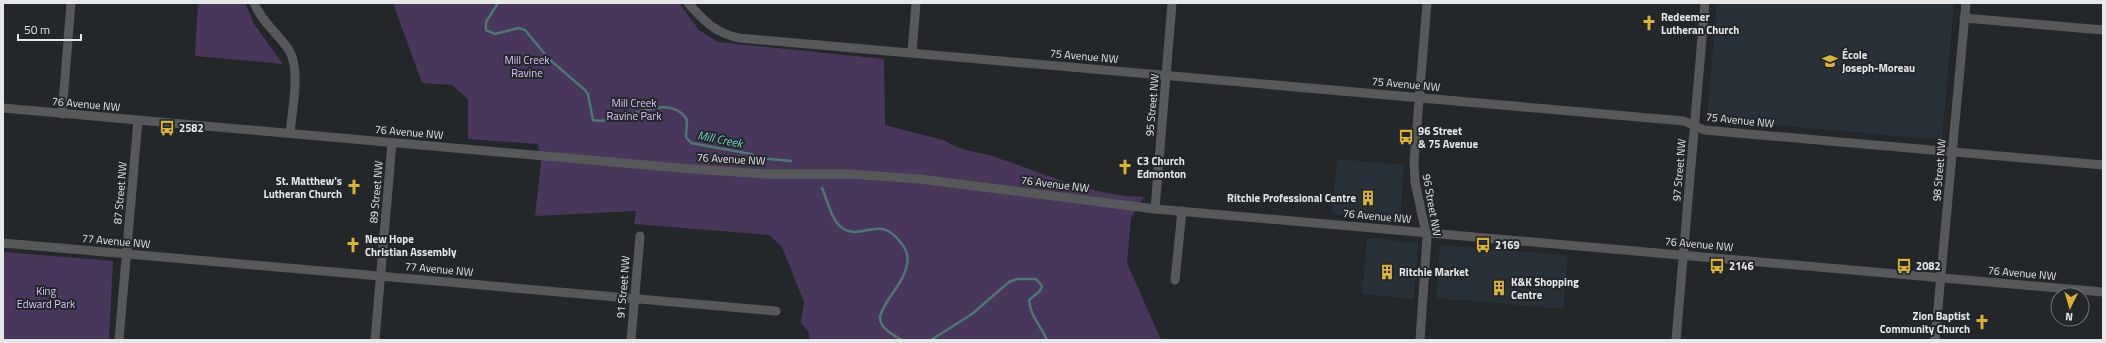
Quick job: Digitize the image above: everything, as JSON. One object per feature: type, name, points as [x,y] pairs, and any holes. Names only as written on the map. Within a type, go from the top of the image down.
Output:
[{"type":"street","points":[[62,114],[71,3]]},
{"type":"street","points":[[254,3],[263,19],[289,51],[294,63],[295,74],[290,133]]},
{"type":"street","name":"75 Avenue NW","points":[[688,3],[708,25],[722,33],[739,38],[1684,121],[1704,130],[2103,165]]},
{"type":"street","points":[[912,52],[916,3]]},
{"type":"street","name":"95 Street NW","points":[[1155,209],[1172,3]]},
{"type":"street","name":"96 Street NW","points":[[1420,340],[1426,233],[1414,170],[1428,3]]},
{"type":"street","name":"97 Street NW","points":[[1676,340],[1705,3]]},
{"type":"street","name":"98 Street NW","points":[[1935,340],[1966,3]]},
{"type":"street","points":[[1964,18],[2103,30]]},
{"type":"street","name":"76 Avenue NW","points":[[3,108],[680,168],[765,174],[849,174],[919,179],[1155,209],[2103,292]]},
{"type":"street","name":"87 Street NW","points":[[119,340],[138,120]]},
{"type":"street","name":"89 Street NW","points":[[375,340],[392,142]]},
{"type":"street","points":[[1175,280],[1182,211]]},
{"type":"street","name":"91 Street NW","points":[[631,340],[640,236]]},
{"type":"street","name":"77 Avenue NW","points":[[3,243],[776,311]]},
{"type":"shaded area","name":"École Joseph-Moreau","points":[[1717,3],[1954,3],[1942,140],[1707,119]]},
{"type":"shaded area","points":[[1337,159],[1404,165],[1400,220],[1332,214]]},
{"type":"shaded area","points":[[1367,238],[1418,243],[1414,299],[1362,294]]},
{"type":"shaded area","points":[[1440,245],[1568,255],[1563,309],[1436,298]]},
{"type":"green space","points":[[198,3],[245,3],[254,24],[283,64],[195,56]]},
{"type":"green space","name":"Mill Creek Ravine Park","points":[[393,3],[679,3],[699,30],[718,42],[884,59],[885,125],[946,141],[956,147],[992,156],[1086,188],[1124,196],[1144,197],[1131,218],[1127,263],[1161,340],[810,340],[808,331],[801,323],[804,302],[782,247],[769,235],[634,224],[636,211],[535,216],[541,164],[538,144],[468,139],[468,99],[452,85],[422,83]]},
{"type":"green space","name":"King Edward Park","points":[[3,252],[113,261],[109,340],[3,340]]},
{"type":"waterway","name":"Mill Creek","points":[[498,3],[486,22],[486,30],[495,34],[518,28],[525,30],[549,59],[585,90],[588,94],[593,120],[604,121],[656,108],[668,107],[679,111],[687,120],[686,137],[691,143],[751,154],[759,158],[791,161]]},
{"type":"waterway","name":"Mill Creek","points":[[822,188],[832,214],[841,227],[849,231],[856,232],[877,229],[885,230],[893,234],[907,253],[908,259],[905,272],[886,303],[880,316],[880,320],[884,327],[890,333],[902,340]]},
{"type":"waterway","name":"Mill Creek","points":[[931,340],[972,314],[1009,282],[1017,279],[1036,279],[1042,286],[1040,291],[1029,300],[1031,311],[1047,340]]},
{"type":"place","name":"Redeemer Lutheran Church","points":[[1649,23]]},
{"type":"place","name":"École Joseph-Moreau","points":[[1830,61]]},
{"type":"place","name":"2582","points":[[167,128]]},
{"type":"place","name":"96 Street & 75 Avenue","points":[[1406,137]]},
{"type":"place","name":"C3 Church Edmonton","points":[[1125,167]]},
{"type":"place","name":"St. Matthew's Lutheran Church","points":[[354,187]]},
{"type":"place","name":"Ritchie Professional Centre","points":[[1368,198]]},
{"type":"place","name":"New Hope Christian Assembly","points":[[353,245]]},
{"type":"place","name":"2169","points":[[1483,245]]},
{"type":"place","name":"2146","points":[[1717,266]]},
{"type":"place","name":"2082","points":[[1904,266]]},
{"type":"place","name":"Ritchie Market","points":[[1387,272]]},
{"type":"place","name":"K&K Shopping Centre","points":[[1499,288]]},
{"type":"place","name":"Zion Baptist Community Church","points":[[1982,322]]},
{"type":"park label","name":"Mill Creek Ravine","points":[[527,66]]}]
